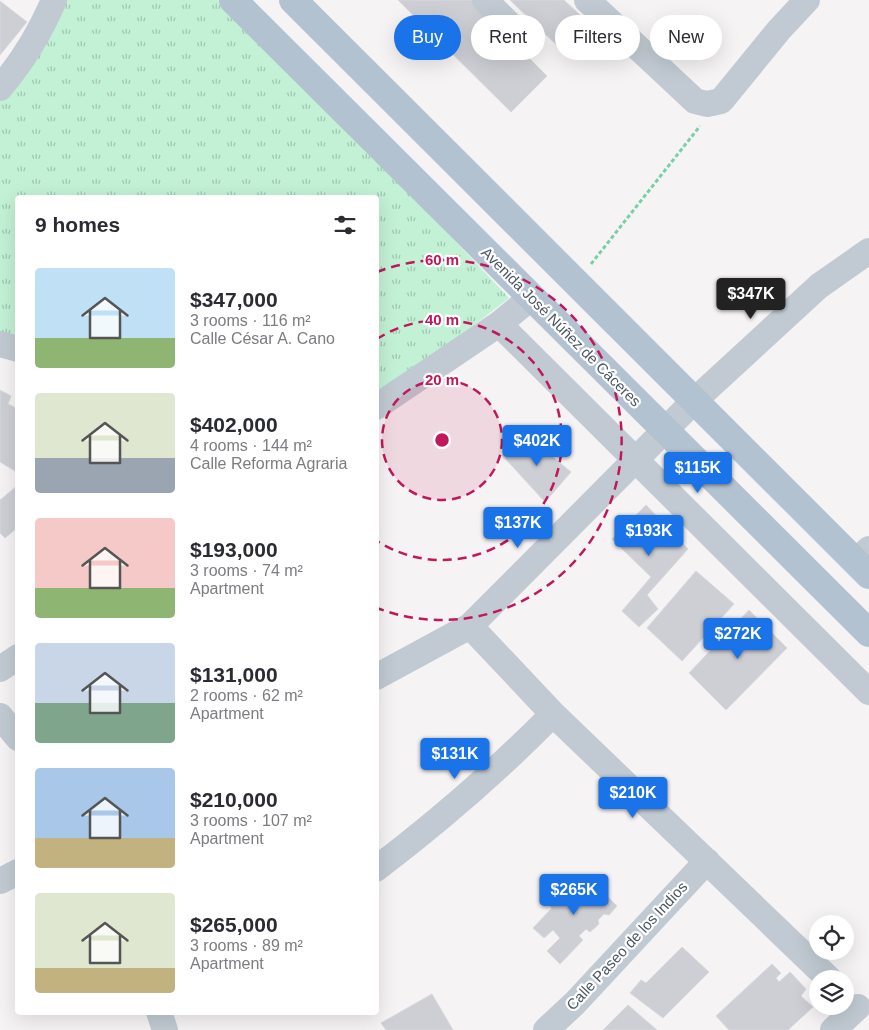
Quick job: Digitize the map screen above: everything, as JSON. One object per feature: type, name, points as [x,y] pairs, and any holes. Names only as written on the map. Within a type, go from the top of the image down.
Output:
[{"type":"main road","name":"Avenida José Núñez de Cáceres","points":[[232,0],[869,633]]},
{"type":"main road","points":[[293,0],[694,400],[865,562]]},
{"type":"street","points":[[0,88],[29,50],[41,30],[54,0]]},
{"type":"street","points":[[485,0],[500,15]]},
{"type":"street","points":[[587,0],[695,100],[707,104],[721,101],[779,30],[807,0]]},
{"type":"street","points":[[379,674],[470,626],[694,400],[819,286],[869,251]]},
{"type":"street","points":[[379,405],[499,324],[532,298]]},
{"type":"street","points":[[499,324],[869,692]]},
{"type":"street","points":[[0,344],[15,348]]},
{"type":"street","points":[[470,626],[553,714],[820,970]]},
{"type":"street","points":[[0,669],[15,659]]},
{"type":"street","points":[[379,867],[470,794],[553,714]]},
{"type":"street","points":[[0,716],[15,734]]},
{"type":"street","name":"Calle Paseo de los Indios","points":[[546,1030],[575,1003],[707,861]]},
{"type":"street","points":[[0,881],[15,874]]},
{"type":"street","points":[[833,1030],[857,1006]]},
{"type":"street","points":[[159,1015],[165,1030]]},
{"type":"path","points":[[577,283],[721,101]]},
{"type":"green space","points":[[51,0],[228,0],[509,298],[379,399],[379,195],[15,195],[15,345],[0,340],[0,89]]},
{"type":"building","points":[[398,0],[471,0],[486,15],[471,15],[471,60],[531,60],[547,76],[511,112],[459,60],[461,60],[461,15],[413,15]]},
{"type":"building","points":[[510,0],[564,0],[580,15],[555,15],[555,43],[545,34],[545,15],[526,15]]},
{"type":"building","points":[[0,1],[27,22],[0,55]]},
{"type":"building","points":[[0,390],[11,396],[8,404],[15,408],[15,471],[0,462]]},
{"type":"building","points":[[525,434],[571,472],[545,502],[502,455]]},
{"type":"building","points":[[15,488],[15,530],[5,538],[0,533],[0,500]]},
{"type":"building","points":[[646,505],[688,549],[647,595],[658,609],[639,627],[622,611],[651,577],[612,539]]},
{"type":"building","points":[[696,571],[734,604],[682,661],[647,628]]},
{"type":"building","points":[[749,610],[787,648],[726,710],[689,673]]},
{"type":"building","points":[[585,875],[617,906],[609,915],[604,914],[598,920],[599,924],[590,932],[586,929],[579,936],[583,940],[560,964],[547,951],[560,938],[553,930],[544,938],[533,928],[552,908],[549,905],[567,887],[570,890]]},
{"type":"building","points":[[682,947],[709,972],[663,1018],[630,993],[641,980],[646,983]]},
{"type":"building","points":[[772,964],[781,973],[776,978],[779,982],[790,972],[806,989],[801,996],[809,1003],[809,1011],[788,1030],[729,1030],[716,1016]]},
{"type":"building","points":[[432,994],[453,1030],[386,1030],[381,1023]]},
{"type":"building","points":[[628,1005],[657,1030],[603,1030]]}]
